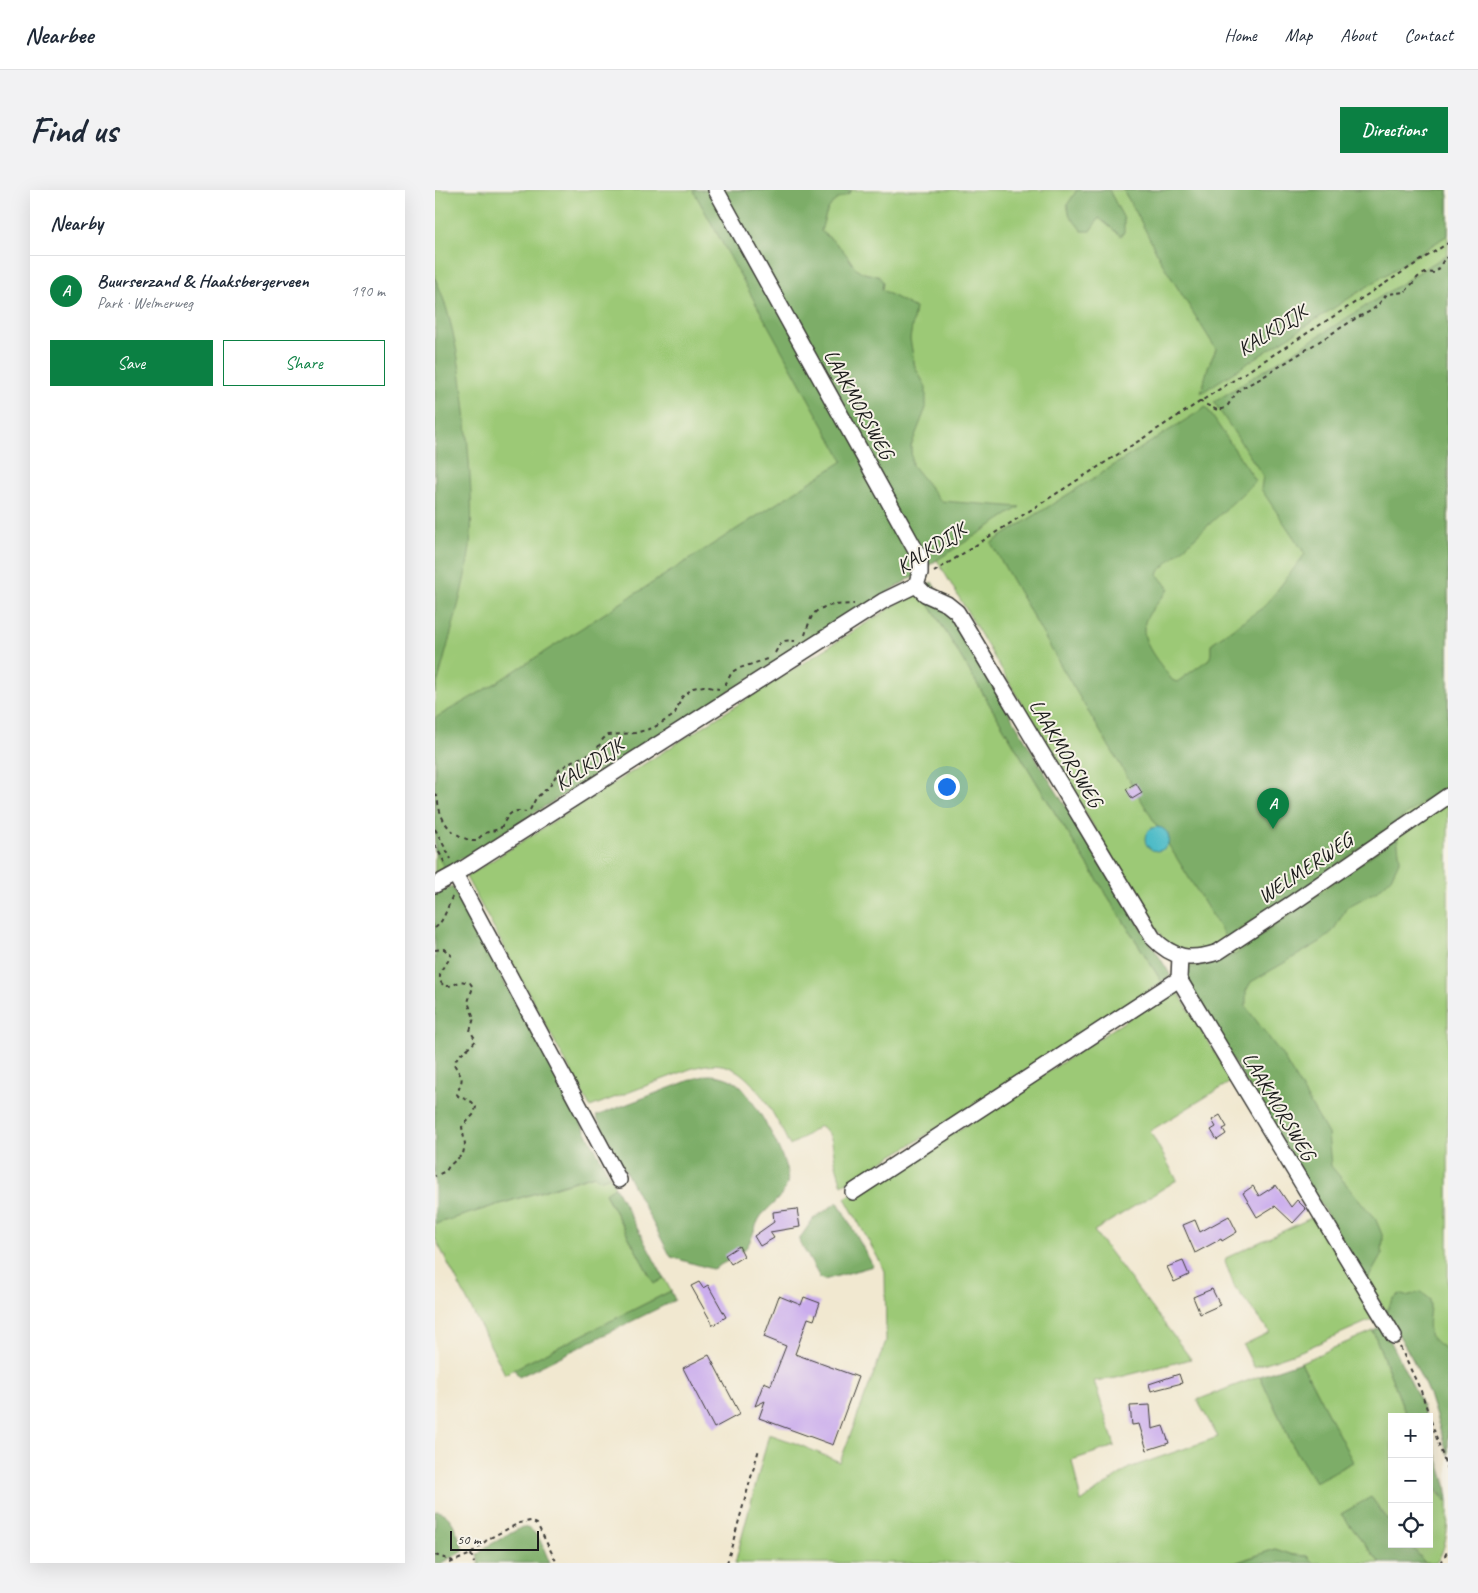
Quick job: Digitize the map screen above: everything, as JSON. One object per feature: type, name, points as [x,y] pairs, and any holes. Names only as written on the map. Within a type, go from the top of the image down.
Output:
[{"type":"street","name":"LAAKMORSWEG","points":[[716,190],[920,558],[920,573],[916,584],[925,594],[947,604],[957,612],[1153,938],[1169,952],[1180,956]]},
{"type":"street","name":"KALKDIJK","points":[[435,885],[458,877],[883,601],[916,584]]},
{"type":"street","name":"WELMERWEG","points":[[1180,956],[1204,956],[1217,952],[1294,902],[1448,796]]},
{"type":"street","points":[[458,877],[619,1180]]},
{"type":"street","points":[[853,1192],[1179,980],[1180,956]]},
{"type":"street","name":"LAAKMORSWEG","points":[[1179,980],[1393,1336]]},
{"type":"path","name":"KALKDIJK","points":[[916,584],[1448,243]]},
{"type":"path","points":[[1199,402],[1217,410],[1226,408],[1233,396],[1242,388],[1258,380],[1358,317],[1369,313],[1377,307],[1387,294],[1405,292],[1418,277],[1427,272],[1434,273],[1443,261],[1448,258]]},
{"type":"path","points":[[803,638],[817,610],[825,606],[859,603]]},
{"type":"path","points":[[435,794],[440,814],[446,826],[467,840],[476,842],[484,833],[500,829],[508,815],[512,812],[529,812],[536,798],[550,786],[559,770],[572,761],[597,750],[603,739],[608,735],[635,733],[653,728],[675,713],[683,697],[693,688],[704,686],[721,689],[737,669],[773,656],[786,639],[799,641]]},
{"type":"path","points":[[435,829],[452,861],[458,877],[443,920],[435,928]]},
{"type":"path","points":[[435,845],[446,865],[458,877]]},
{"type":"path","points":[[435,950],[444,949],[451,955],[451,958],[439,974],[443,984],[447,987],[453,987],[460,981],[470,983],[473,987],[468,1002],[474,1018],[470,1031],[476,1040],[457,1056],[454,1064],[462,1079],[458,1096],[472,1102],[476,1106],[474,1114],[462,1127],[465,1149],[463,1154],[446,1171],[435,1176]]},
{"type":"path","points":[[1393,1336],[1408,1362],[1421,1392],[1448,1472]]},
{"type":"path","points":[[727,1563],[759,1449]]},
{"type":"path","points":[[435,1555],[452,1562],[471,1554],[489,1539],[519,1522],[531,1521],[537,1524],[542,1531],[557,1563]]},
{"type":"path","points":[[1441,1563],[1448,1550]]},
{"type":"path","points":[[471,1554],[474,1563]]},
{"type":"green space","points":[[435,190],[1448,190],[1448,1454],[1429,1394],[1413,1360],[1391,1321],[1389,1307],[1386,1312],[1162,937],[1105,846],[937,560],[435,874]]},
{"type":"green space","points":[[693,190],[852,190],[837,199],[829,207],[821,231],[839,246],[858,270],[878,275],[883,282],[882,290],[915,308],[910,339],[915,367],[926,387],[926,408],[911,446],[912,465],[941,501],[1020,507],[914,576],[445,869],[435,851],[435,718],[491,686],[843,461]]},
{"type":"green space","points":[[1077,190],[1109,190],[1124,219],[1124,232],[1121,236],[1099,218],[1090,231],[1082,231],[1070,216],[1067,205]]},
{"type":"green space","points":[[1123,190],[1448,190],[1448,235],[1201,393],[1208,367],[1216,349],[1162,263]]},
{"type":"green space","points":[[1448,254],[1448,784],[1316,880],[1226,938],[1168,844],[1169,839],[1158,828],[1061,666],[991,543],[1206,407],[1256,481],[1160,570],[1158,575],[1169,589],[1149,614],[1144,631],[1146,640],[1155,657],[1172,680],[1177,682],[1209,659],[1212,643],[1265,606],[1305,554],[1261,489],[1263,476],[1214,402]]},
{"type":"green space","points":[[435,278],[450,320],[463,392],[471,486],[471,535],[465,577],[435,693]]},
{"type":"green space","points":[[932,582],[1040,765],[1170,974],[1162,982],[1055,813],[920,589]]},
{"type":"green space","points":[[920,589],[1055,813],[1162,982],[914,1143],[842,1185],[835,1162],[832,1141],[827,1131],[820,1126],[790,1146],[773,1113],[757,1090],[739,1072],[724,1065],[700,1066],[690,1069],[590,1107],[466,877]]},
{"type":"green space","points":[[1397,837],[1400,859],[1391,878],[1377,891],[1347,907],[1333,931],[1320,942],[1251,982],[1246,991],[1246,1007],[1282,1055],[1328,1134],[1331,1166],[1376,1220],[1383,1237],[1382,1254],[1367,1281],[1184,980],[1186,968],[1217,962],[1236,954]]},
{"type":"green space","points":[[452,886],[610,1176],[599,1180],[594,1175],[435,1224],[435,894]]},
{"type":"green space","points":[[1174,989],[1178,992],[1232,1081],[1150,1131],[1177,1180],[1094,1231],[1191,1359],[1116,1378],[1094,1381],[1115,1446],[1072,1460],[1081,1502],[1129,1468],[1218,1437],[1197,1400],[1260,1376],[1293,1446],[1315,1481],[1352,1462],[1301,1362],[1373,1331],[1405,1413],[1388,1413],[1388,1520],[1371,1498],[1341,1514],[1380,1563],[1313,1563],[1307,1556],[1293,1555],[1275,1549],[1235,1563],[735,1563],[769,1434],[840,1462],[886,1341],[885,1271],[845,1198],[970,1123]]},
{"type":"green space","points":[[708,1075],[729,1079],[737,1083],[746,1093],[771,1133],[784,1162],[787,1175],[785,1189],[761,1216],[747,1246],[738,1255],[712,1269],[671,1257],[596,1116]]},
{"type":"green space","points":[[595,1175],[599,1180],[610,1176],[615,1187],[605,1194],[654,1283],[664,1278],[671,1291],[505,1374],[435,1238],[435,1224]]},
{"type":"green space","points":[[615,1187],[664,1278],[654,1284],[605,1193]]},
{"type":"green space","points":[[838,1202],[873,1266],[824,1280],[820,1278],[800,1242],[800,1238],[813,1219]]},
{"type":"green space","points":[[1315,1216],[1378,1317],[1301,1351],[1254,1367],[1243,1345],[1270,1332],[1234,1286],[1225,1261],[1226,1258]]},
{"type":"green space","points":[[671,1291],[675,1300],[519,1377],[514,1369]]},
{"type":"green space","points":[[1421,1292],[1430,1299],[1428,1324],[1430,1334],[1448,1351],[1448,1455],[1429,1394],[1413,1360],[1386,1312],[1393,1299],[1400,1294],[1406,1296]]},
{"type":"green space","points":[[1383,1326],[1425,1413],[1405,1413],[1373,1331]]},
{"type":"green space","points":[[1301,1362],[1353,1462],[1315,1482],[1293,1446],[1260,1376]]},
{"type":"green space","points":[[1433,1442],[1446,1485],[1448,1502],[1435,1486],[1433,1480]]},
{"type":"green space","points":[[1433,1481],[1438,1493],[1448,1502],[1447,1526],[1443,1549],[1436,1563],[1425,1563],[1413,1548],[1433,1548]]},
{"type":"green space","points":[[1371,1497],[1388,1520],[1388,1548],[1413,1548],[1425,1563],[1380,1563],[1341,1514]]},
{"type":"green space","points":[[435,1512],[443,1513],[451,1521],[464,1551],[441,1563],[435,1563]]},
{"type":"green space","points":[[522,1527],[533,1531],[537,1536],[550,1563],[479,1563],[477,1555],[486,1547]]},
{"type":"green space","points":[[1275,1549],[1293,1555],[1307,1556],[1313,1563],[1235,1563]]},
{"type":"water","points":[[1157,827],[1165,831],[1169,839],[1165,847],[1157,851],[1149,847],[1145,839],[1149,831]]},
{"type":"building","points":[[1136,783],[1142,793],[1132,799],[1126,789]]},
{"type":"building","points":[[1220,1115],[1227,1127],[1223,1129],[1226,1134],[1217,1140],[1211,1130],[1216,1127],[1212,1120]]},
{"type":"building","points":[[1276,1185],[1291,1207],[1297,1200],[1306,1209],[1293,1223],[1275,1206],[1257,1217],[1243,1193],[1253,1186],[1259,1196]]},
{"type":"building","points":[[797,1209],[800,1227],[770,1232],[774,1238],[760,1246],[754,1236],[774,1222],[773,1212]]},
{"type":"building","points":[[1229,1216],[1237,1232],[1195,1253],[1183,1225],[1195,1220],[1200,1232]]},
{"type":"building","points":[[739,1246],[744,1256],[731,1264],[725,1255]]},
{"type":"building","points":[[1183,1261],[1189,1275],[1174,1282],[1167,1267]]},
{"type":"building","points":[[699,1282],[703,1288],[708,1285],[726,1317],[713,1325],[691,1286]]},
{"type":"building","points":[[1212,1289],[1220,1305],[1200,1314],[1193,1297]]},
{"type":"building","points":[[779,1296],[801,1305],[804,1297],[820,1303],[814,1320],[808,1318],[795,1354],[858,1377],[833,1445],[759,1418],[765,1401],[755,1406],[764,1382],[771,1385],[786,1346],[764,1337]]},
{"type":"building","points":[[709,1355],[740,1414],[714,1428],[683,1368]]},
{"type":"building","points":[[1179,1374],[1182,1383],[1151,1391],[1149,1384]]},
{"type":"building","points":[[1150,1405],[1152,1429],[1163,1426],[1169,1443],[1147,1450],[1139,1424],[1132,1425],[1130,1406]]},
{"type":"place","name":"Buurserzand & Haaksbergerveen","points":[[1273,829]]}]
